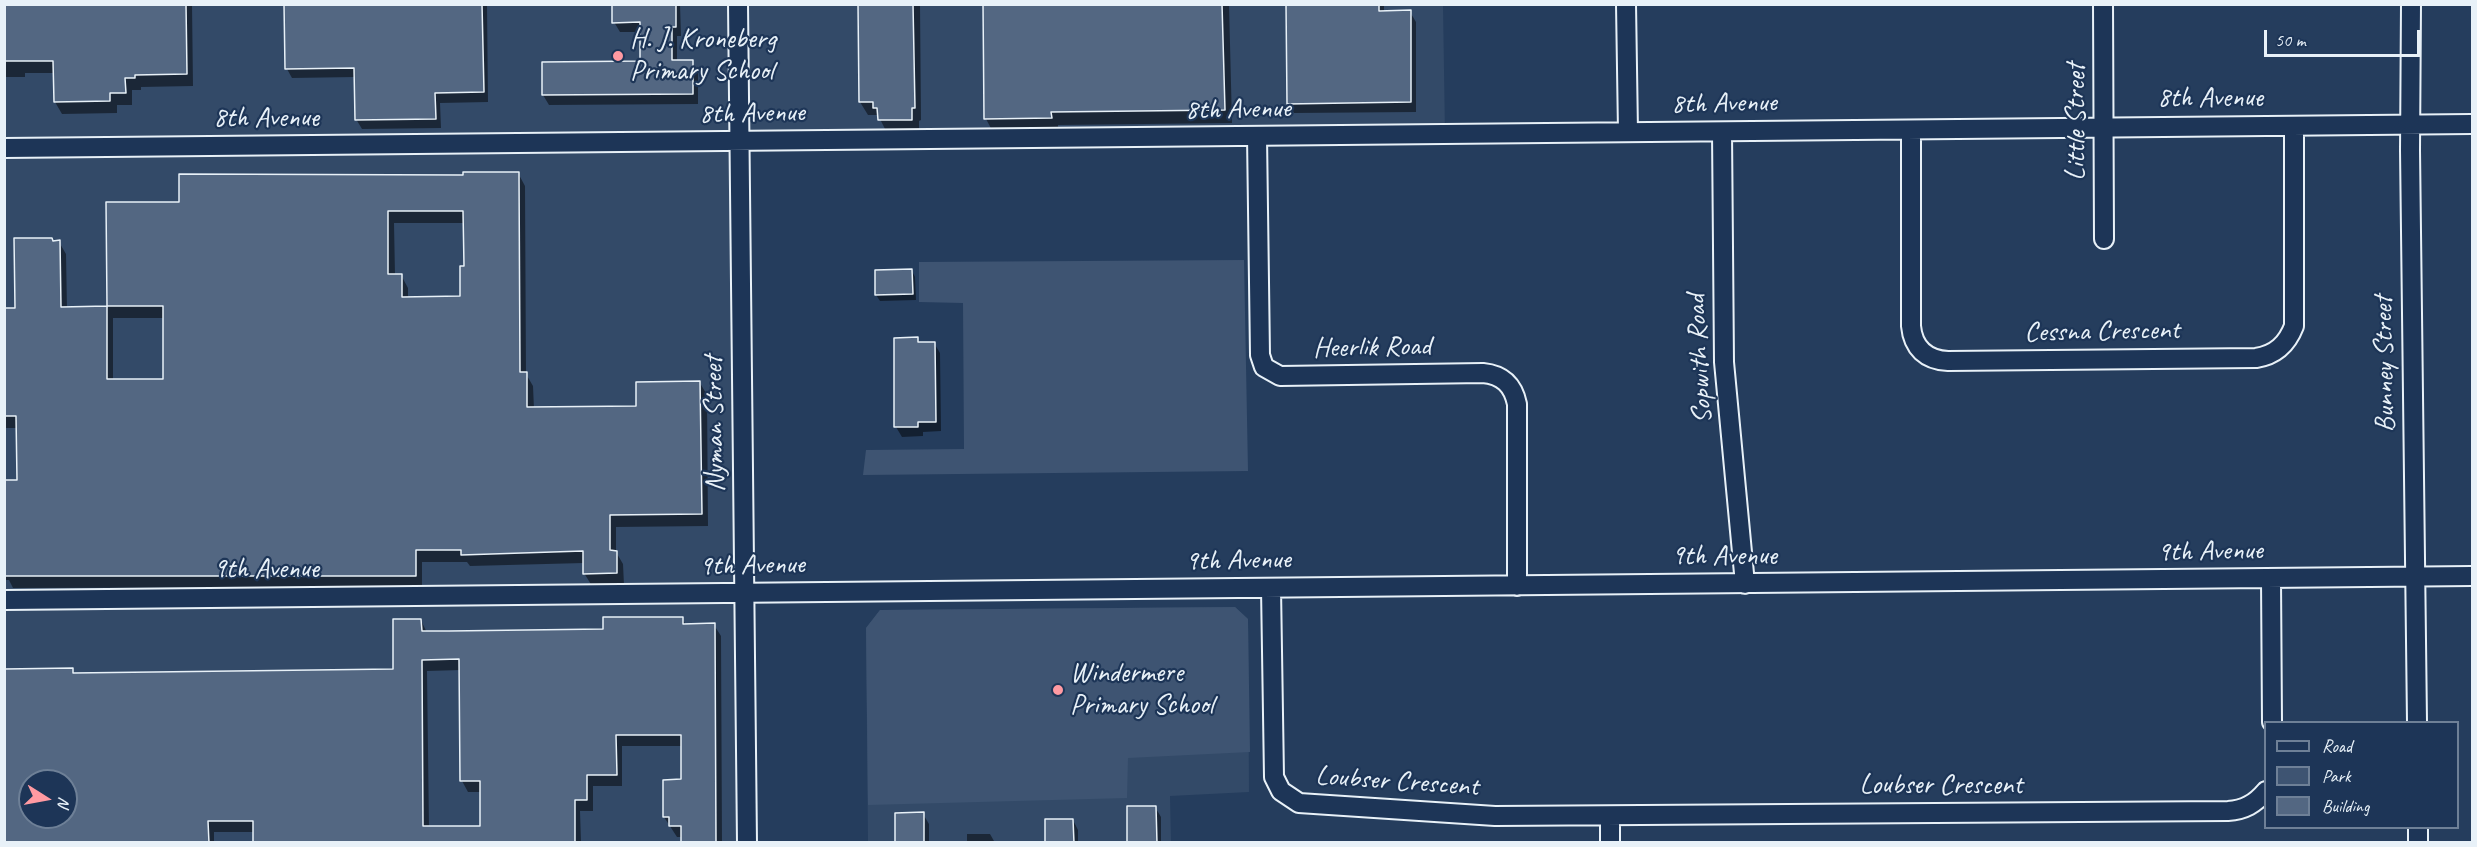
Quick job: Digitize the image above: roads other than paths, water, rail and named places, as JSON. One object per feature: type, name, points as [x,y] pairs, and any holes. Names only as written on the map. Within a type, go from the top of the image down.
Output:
[{"type":"street","name":"Nyman Street","points":[[738,4],[747,843]]},
{"type":"street","points":[[1626,4],[1628,132]]},
{"type":"street","name":"Little Street","points":[[2103,4],[2104,239]]},
{"type":"street","name":"Bunney Street","points":[[2411,4],[2417,721]]},
{"type":"street","name":"8th Avenue","points":[[4,148],[2472,124]]},
{"type":"street","name":"Cessna Crescent","points":[[1911,130],[1911,326],[1915,343],[1928,357],[1948,361],[2244,358],[2264,357],[2272,353],[2285,343],[2294,326],[2294,126]]},
{"type":"street","name":"Sopwith Road","points":[[1722,132],[1724,362],[1744,584]]},
{"type":"street","name":"Heerlik Road","points":[[1257,136],[1260,354],[1264,367],[1280,376],[1492,374],[1508,382],[1516,405],[1516,586]]},
{"type":"street","name":"9th Avenue","points":[[4,600],[2472,576]]},
{"type":"street","points":[[2271,579],[2271,721]]},
{"type":"street","name":"Loubser Crescent","points":[[1271,588],[1273,770],[1276,785],[1286,796],[1307,804],[1495,816],[2228,811],[2245,808],[2264,792]]},
{"type":"street","points":[[1610,816],[1610,843]]},
{"type":"place","name":"H. J. Kroneberg Primary School","points":[[618,56]]},
{"type":"place","name":"Windermere Primary School","points":[[1058,690]]}]
